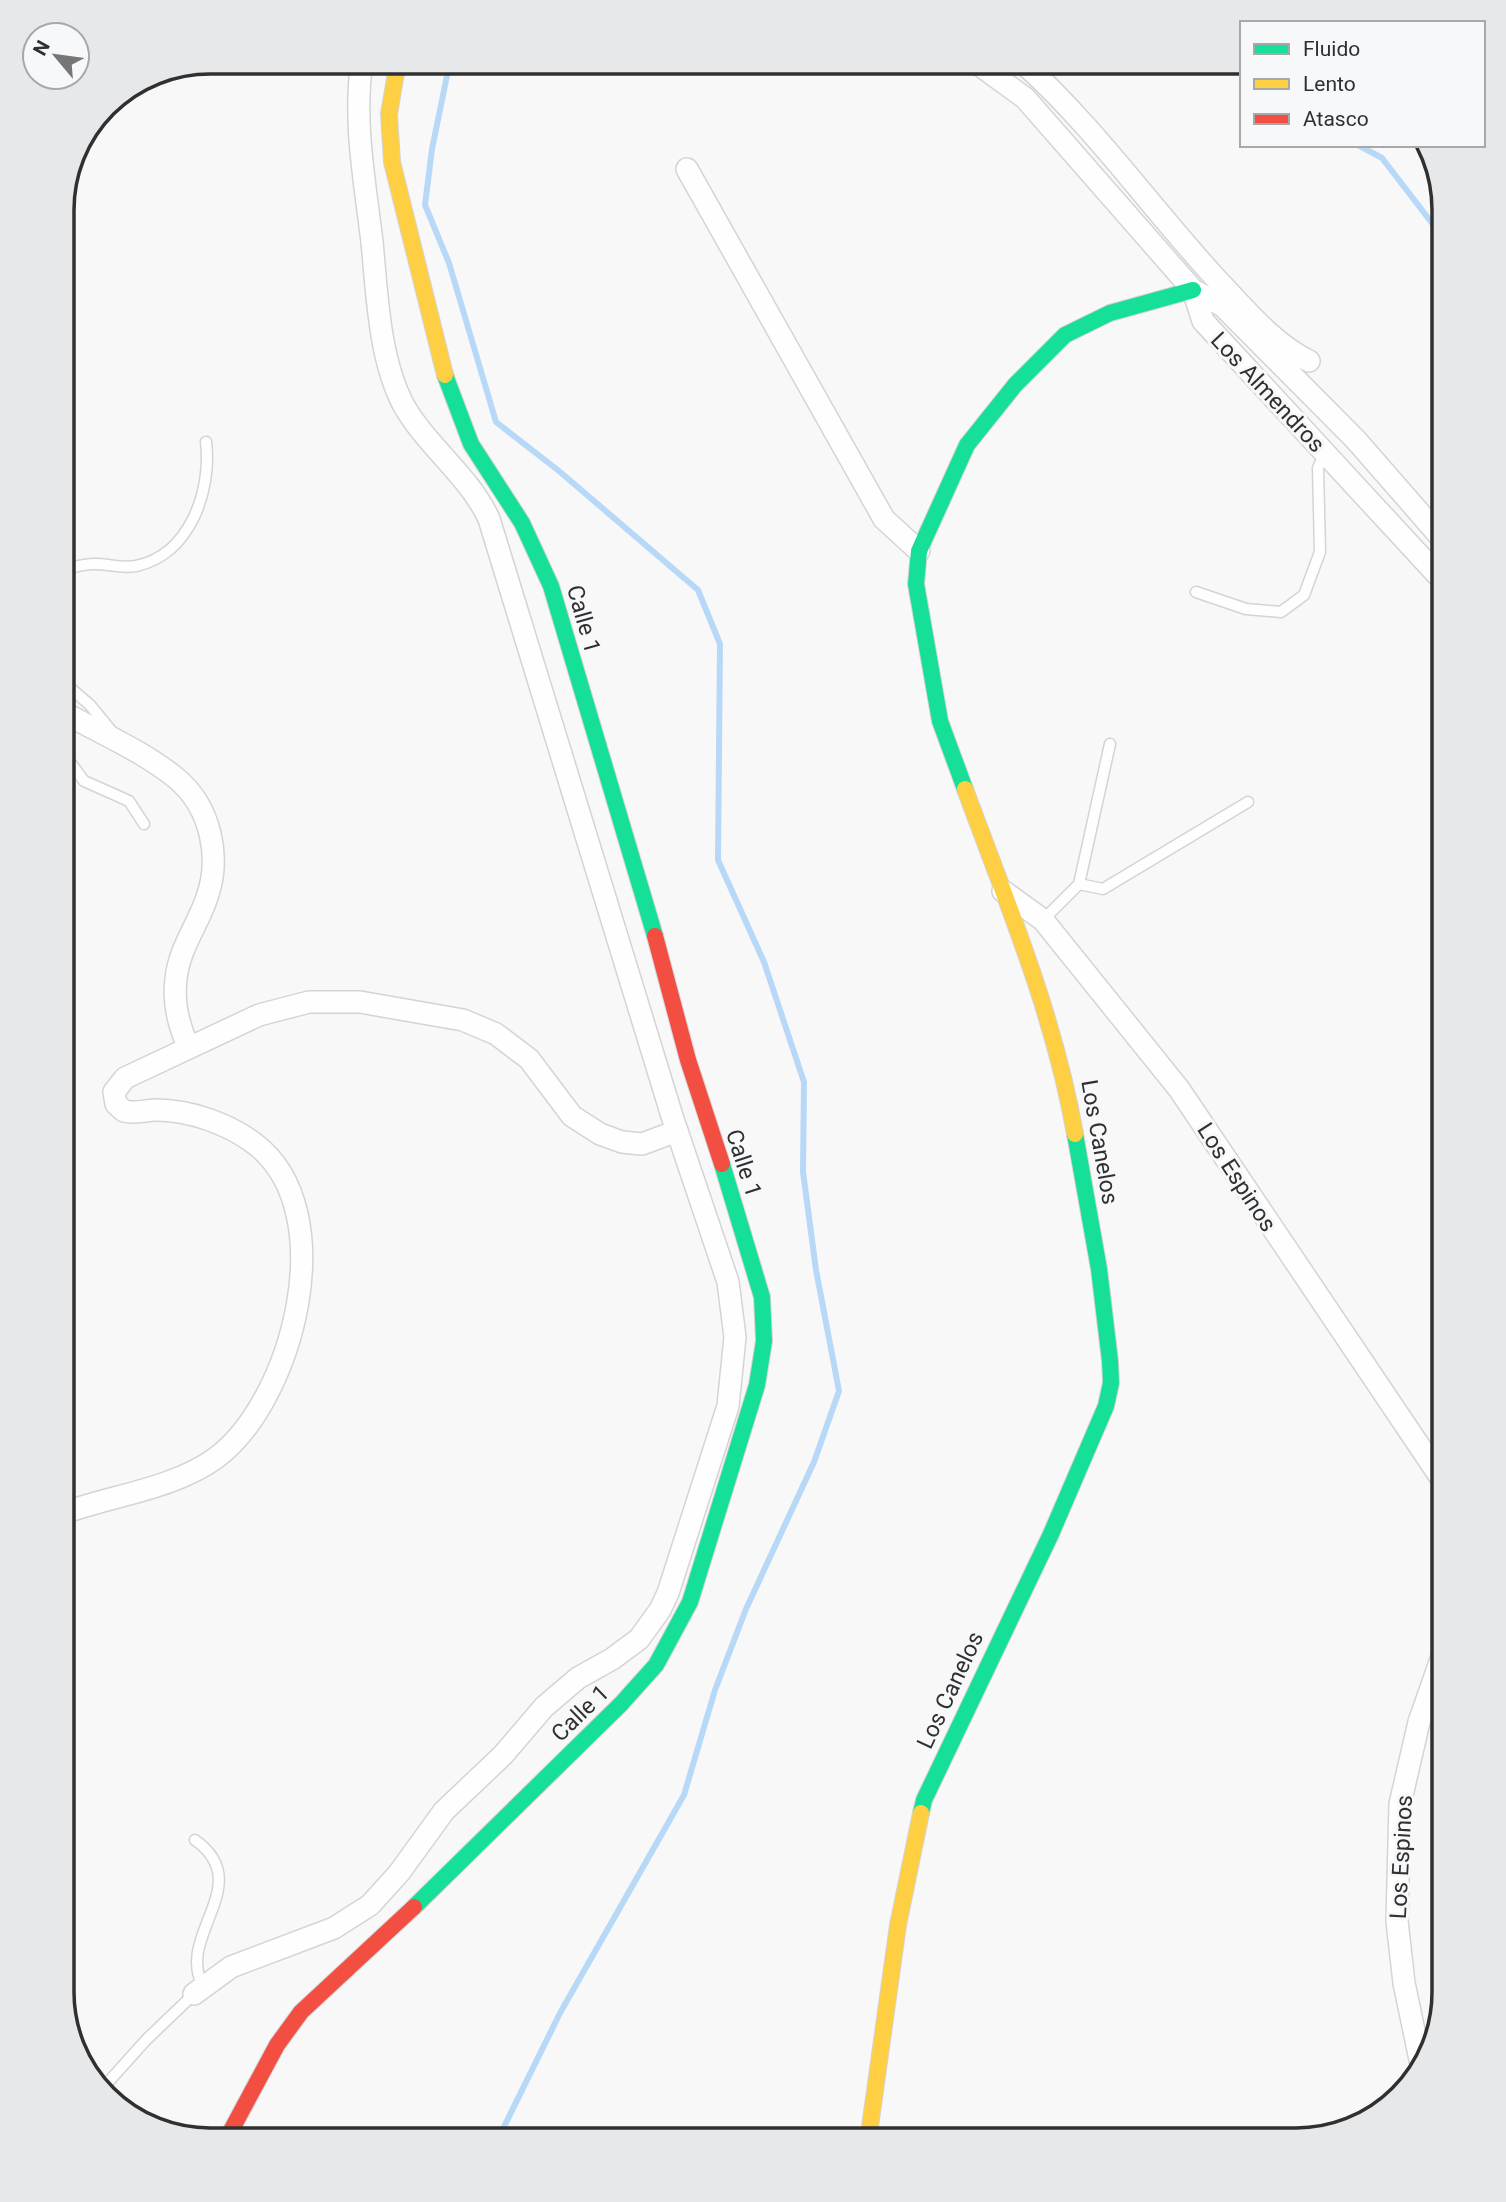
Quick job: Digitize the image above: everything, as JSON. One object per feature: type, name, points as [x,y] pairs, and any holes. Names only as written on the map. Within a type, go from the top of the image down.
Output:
[{"type":"street","points":[[198,1990],[252,1957],[334,1928],[370,1905],[399,1873],[427,1830],[503,1755],[544,1707],[578,1678],[626,1650],[639,1639],[660,1610],[722,1428],[734,1360],[733,1310],[728,1282],[677,1131],[489,519],[475,493],[414,421],[403,403],[388,365],[359,139],[362,74]]},
{"type":"street","name":"Calle 1","points":[[232,2128],[277,2045],[301,2012],[404,1917],[621,1704],[656,1665],[681,1623],[697,1581],[757,1385],[764,1341],[757,1276],[688,1060],[666,972],[551,586],[522,523],[471,444],[449,391],[392,162],[389,114],[396,74]]},
{"type":"street","points":[[992,74],[1025,98],[1194,290]]},
{"type":"street","points":[[1034,74],[1081,119],[1231,294],[1281,345],[1309,361]]},
{"type":"street","points":[[687,169],[884,519],[919,551]]},
{"type":"street","name":"Los Almendros","points":[[1194,290],[1203,321],[1432,569]]},
{"type":"street","name":"Los Almendros","points":[[1194,290],[1223,306],[1233,315],[1356,440],[1432,526]]},
{"type":"street","name":"Los Canelos","points":[[869,2128],[898,1925],[924,1800],[1056,1522],[1107,1406],[1111,1383],[1099,1269],[1064,1069],[1037,982],[940,721],[916,584],[919,551],[967,445],[1015,385],[1065,335],[1110,313],[1194,290]]},
{"type":"street","name":"Los Almendros","points":[[1427,563],[1432,557]]},
{"type":"street","points":[[74,718],[117,740],[178,780],[199,806],[211,837],[211,883],[183,950],[176,979],[176,1008],[188,1046]]},
{"type":"street","name":"Los Espinos","points":[[1003,891],[1043,920],[1179,1089],[1432,1465]]},
{"type":"street","points":[[74,1510],[163,1483],[201,1467],[229,1448],[255,1419],[265,1402],[292,1324],[299,1293],[300,1243],[292,1194],[277,1166],[255,1144],[225,1126],[170,1111],[130,1113],[120,1108],[114,1099],[120,1081],[259,1014],[309,1002],[360,1002],[478,1025],[514,1045],[543,1074],[561,1104],[600,1134],[622,1142],[642,1144],[677,1131]]},
{"type":"street","name":"Los Espinos","points":[[1418,2052],[1404,1983],[1396,1921],[1400,1804],[1419,1722],[1432,1685]]},
{"type":"street","points":[[861,2128],[869,2118]]},
{"type":"lane","points":[[74,567],[95,563],[109,567],[137,566],[170,548],[186,530],[201,501],[207,472],[206,442]]},
{"type":"lane","points":[[1196,592],[1246,609],[1281,612],[1304,594],[1320,552],[1318,468],[1325,452]]},
{"type":"lane","points":[[74,691],[90,705],[117,740]]},
{"type":"lane","points":[[1043,920],[1079,884],[1110,744]]},
{"type":"lane","points":[[74,768],[84,781],[129,801],[144,824]]},
{"type":"lane","points":[[1079,884],[1103,888],[1248,802]]},
{"type":"lane","points":[[108,2082],[146,2040],[198,1990],[195,1959],[220,1883],[211,1854],[195,1840]]},
{"type":"waterway","points":[[447,74],[432,149],[425,205],[449,263],[496,422],[559,471],[698,590],[720,644],[718,860],[764,962],[804,1082],[803,1172],[816,1270],[839,1391],[814,1462],[746,1609],[715,1690],[684,1795],[560,2013],[503,2128]]},
{"type":"waterway","points":[[1362,147],[1382,158],[1432,223]]},
{"type":"traffic: fast","points":[[965,789],[940,721],[916,584],[919,551],[967,445],[1015,385],[1065,335],[1110,313],[1193,290]]},
{"type":"traffic: fast","points":[[445,375],[471,444],[522,523],[551,586],[655,936]]},
{"type":"traffic: fast","points":[[921,1813],[924,1800],[1051,1534],[1106,1406],[1111,1383],[1110,1361],[1099,1269],[1075,1134]]},
{"type":"traffic: fast","points":[[414,1907],[621,1704],[656,1665],[690,1602],[757,1385],[764,1341],[762,1297],[722,1164]]},
{"type":"traffic: slow","points":[[396,74],[389,114],[392,162],[445,375]]},
{"type":"traffic: slow","points":[[965,789],[1042,1002],[1066,1089],[1075,1134]]},
{"type":"traffic: slow","points":[[870,2128],[898,1925],[921,1813]]},
{"type":"traffic: jam","points":[[655,936],[688,1060],[722,1164]]},
{"type":"traffic: jam","points":[[232,2128],[277,2045],[301,2012],[414,1907]]}]
